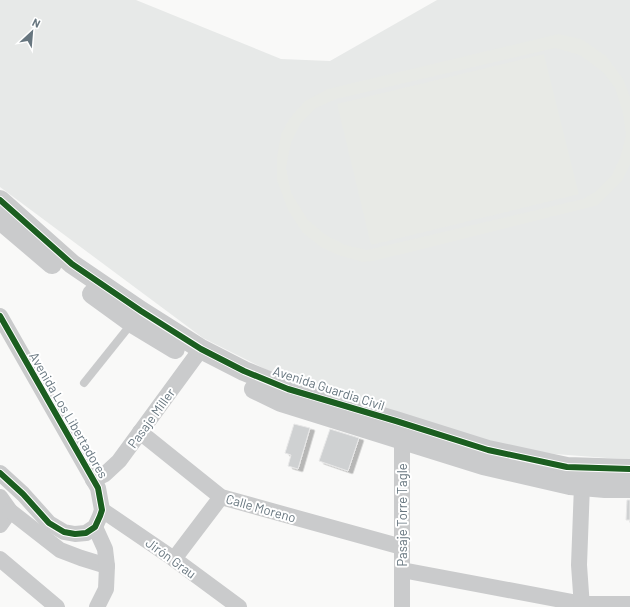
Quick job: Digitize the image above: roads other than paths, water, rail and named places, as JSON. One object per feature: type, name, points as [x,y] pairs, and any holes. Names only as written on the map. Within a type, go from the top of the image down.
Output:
[{"type":"street","name":"Avenida Guardia Civil","points":[[0,200],[72,264],[140,311],[197,354]]},
{"type":"street","name":"Avenida Guardia Civil","points":[[0,220],[64,274],[132,323],[197,354],[404,432],[567,467],[605,488],[630,488]]},
{"type":"street","name":"Avenida Los Libertadores","points":[[0,316],[98,488],[102,510]]},
{"type":"street","name":"Pasaje Miller","points":[[93,480],[105,474],[119,461],[197,354]]},
{"type":"street","name":"Calle Moreno","points":[[140,432],[221,498],[402,547]]},
{"type":"street","name":"Pasaje Torre Tagle","points":[[402,607],[404,432]]},
{"type":"street","name":"Avenida Guardia Civil","points":[[583,477],[630,469]]},
{"type":"street","points":[[0,473],[23,494],[49,523],[64,532],[75,534],[86,533],[95,526],[102,510]]},
{"type":"street","points":[[583,477],[579,565],[583,606]]},
{"type":"street","points":[[0,497],[10,511],[60,550],[107,566]]},
{"type":"street","points":[[174,558],[221,498]]},
{"type":"street","name":"Jirón Grau","points":[[102,510],[174,558],[239,607]]},
{"type":"street","points":[[0,525],[10,511]]},
{"type":"street","points":[[95,526],[105,549],[107,566],[106,589],[97,607]]},
{"type":"street","points":[[0,559],[57,607]]},
{"type":"street","points":[[402,570],[583,606],[630,604]]},
{"type":"street","points":[[211,587],[225,607]]},
{"type":"lane","points":[[84,383],[132,323]]}]
